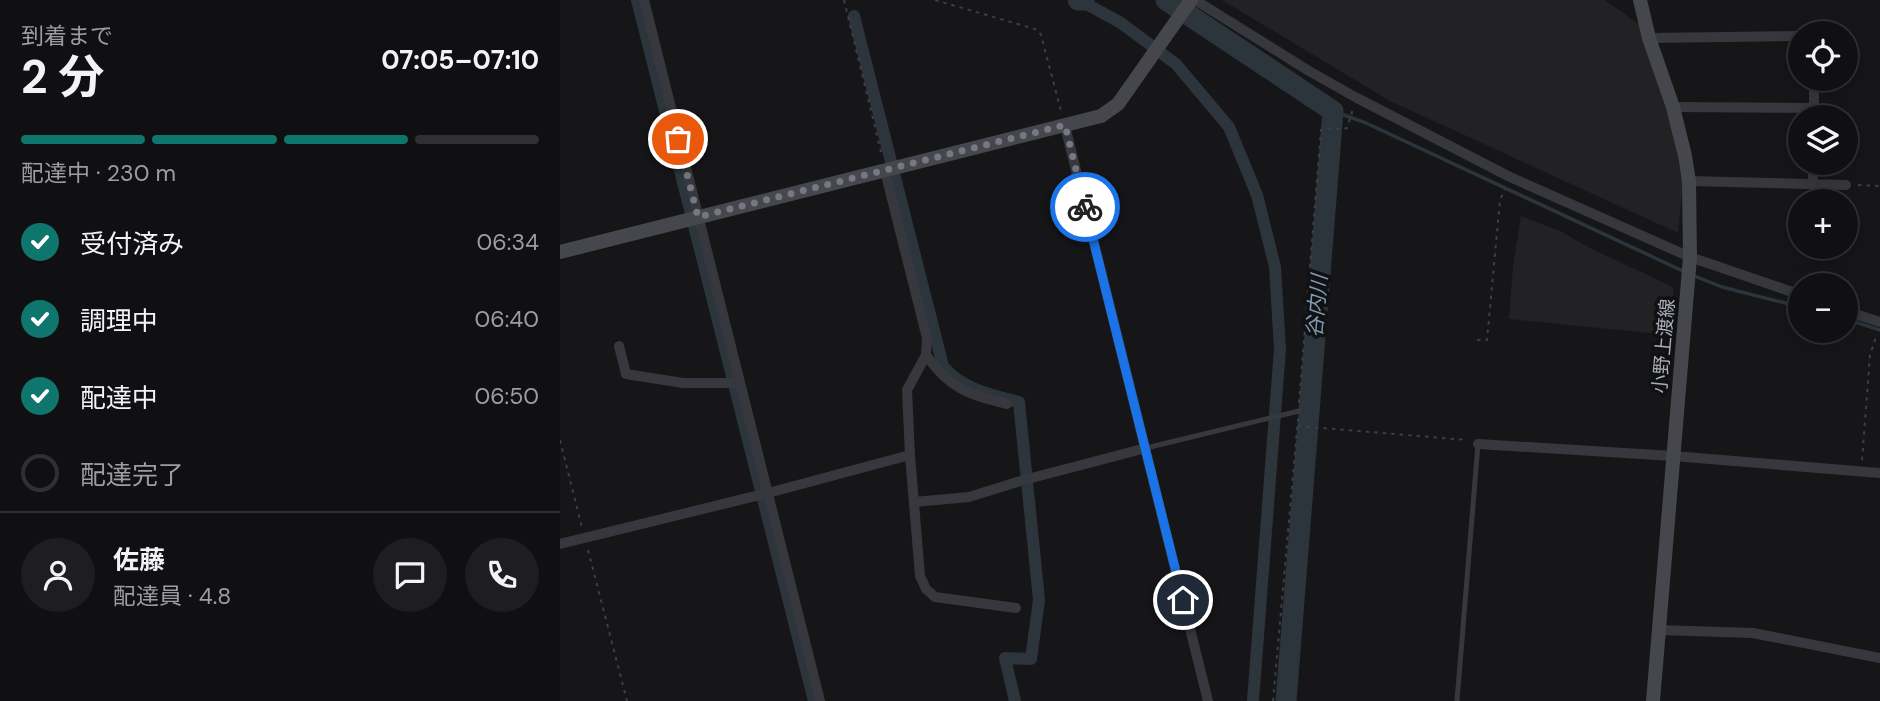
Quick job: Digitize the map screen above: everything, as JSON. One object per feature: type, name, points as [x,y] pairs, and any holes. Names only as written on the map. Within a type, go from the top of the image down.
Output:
[{"type":"main road","name":"小野上渡線","points":[[1640,0],[1649,38],[1673,107],[1689,181],[1690,257],[1687,287],[1678,326],[1673,456],[1653,701]]},
{"type":"main road","points":[[560,252],[1101,116],[1118,104],[1192,1]]},
{"type":"street","points":[[643,0],[820,701]]},
{"type":"street","points":[[1192,1],[1357,99],[1510,177],[1690,257],[1788,291]]},
{"type":"street","points":[[1649,38],[1788,36]]},
{"type":"street","points":[[1673,107],[1788,111]]},
{"type":"street","points":[[1065,125],[1208,701]]},
{"type":"street","points":[[885,171],[927,338],[926,355],[907,390],[909,455],[920,576],[926,589],[935,597],[1016,608]]},
{"type":"street","points":[[1813,175],[1813,183]]},
{"type":"street","points":[[1689,181],[1846,185]]},
{"type":"street","points":[[1858,315],[1880,322]]},
{"type":"street","points":[[619,346],[626,374],[683,383],[740,383]]},
{"type":"street","points":[[926,355],[943,377],[956,386],[979,397],[1007,404]]},
{"type":"street","points":[[1478,442],[1880,473]]},
{"type":"street","points":[[914,502],[969,497],[1146,449]]},
{"type":"street","points":[[560,544],[909,455]]},
{"type":"street","points":[[1659,630],[1753,633],[1880,658]]},
{"type":"lane","points":[[1146,449],[1298,411]]},
{"type":"lane","points":[[1457,701],[1478,442]]},
{"type":"path","points":[[844,0],[885,171]]},
{"type":"path","points":[[935,0],[1038,30],[1065,125]]},
{"type":"path","points":[[1273,701],[1321,130],[1346,128],[1355,105]]},
{"type":"path","points":[[1477,340],[1487,340],[1500,200],[1507,183]]},
{"type":"path","points":[[1846,185],[1880,186]]},
{"type":"path","points":[[1861,472],[1870,355],[1880,327]]},
{"type":"path","points":[[1298,426],[1478,442]]},
{"type":"path","points":[[560,440],[627,701]]},
{"type":"shaded area","points":[[1222,0],[1605,0],[1640,25],[1667,105],[1683,184],[1678,233],[1390,101]]},
{"type":"shaded area","points":[[1521,216],[1560,231],[1673,287],[1673,326],[1670,335],[1509,319]]},
{"type":"waterway","points":[[637,0],[814,701]]},
{"type":"waterway","name":"谷内川","points":[[1078,0],[1084,0]]},
{"type":"waterway","name":"谷内川","points":[[1166,0],[1333,111],[1286,701]]},
{"type":"waterway","points":[[1081,1],[1121,23],[1176,64],[1229,127],[1257,195],[1275,267],[1280,349],[1253,701]]},
{"type":"waterway","points":[[854,16],[943,366],[968,386],[1019,402],[1039,600],[1031,659],[1005,658],[1015,701]]},
{"type":"waterway","points":[[1333,111],[1366,123],[1685,272]]},
{"type":"waterway","points":[[1692,275],[1722,287],[1788,304]]},
{"type":"waterway","points":[[1858,323],[1880,330]]},
{"type":"way so far","points":[[678,139],[698,217],[1065,125],[1085,207]]},
{"type":"route","points":[[1085,207],[1183,600]]}]
